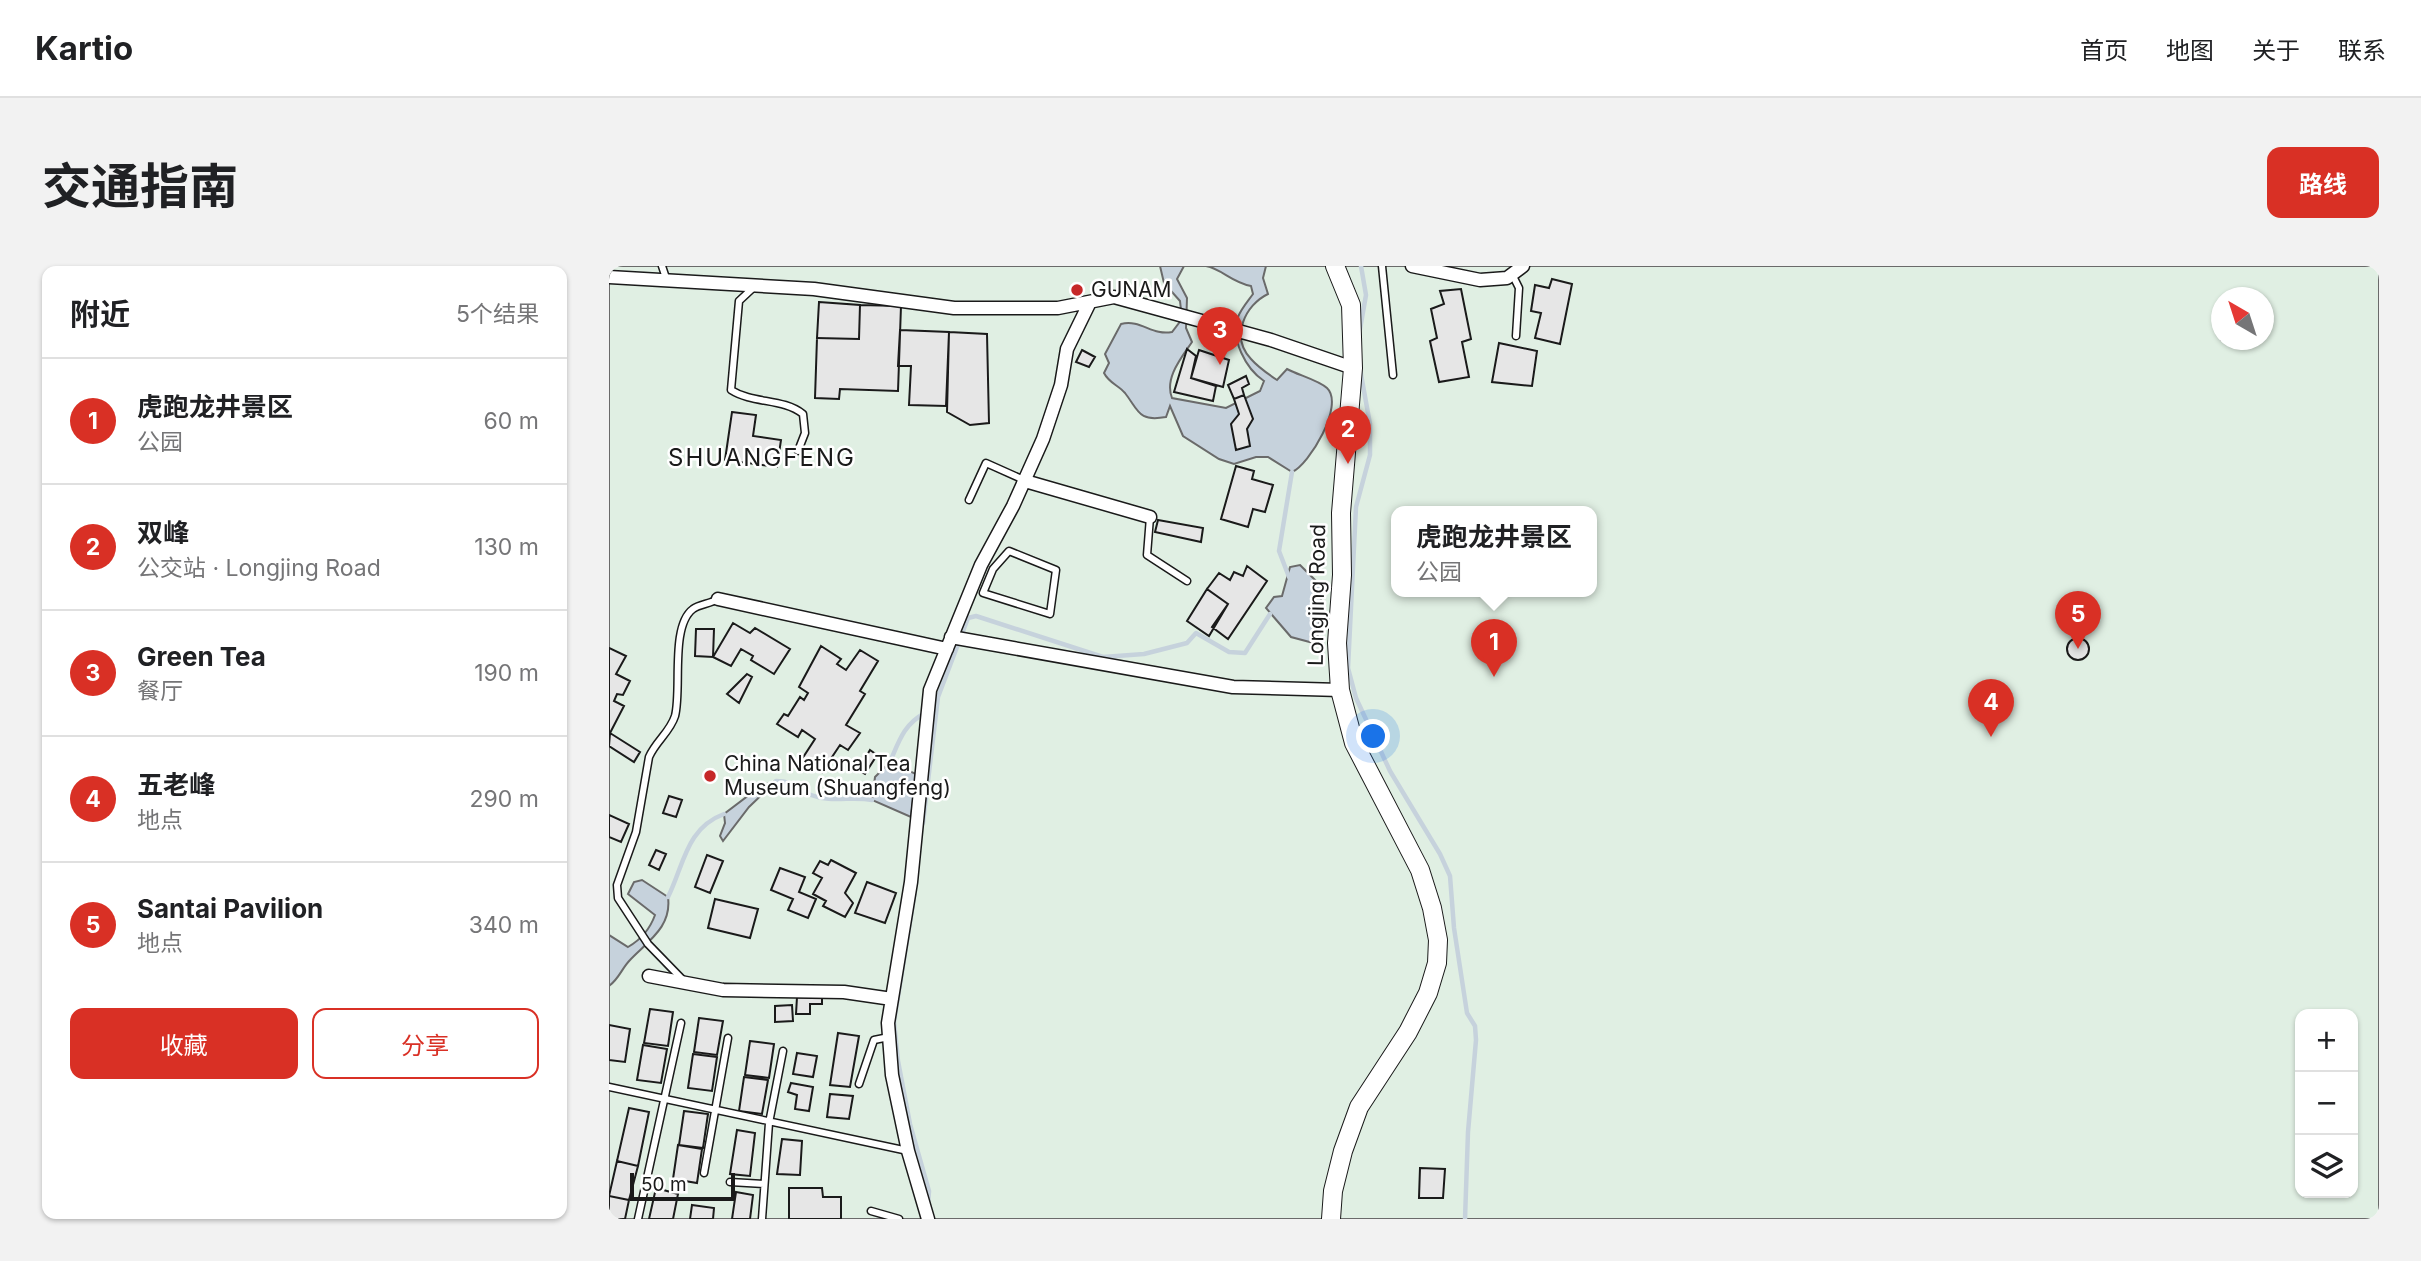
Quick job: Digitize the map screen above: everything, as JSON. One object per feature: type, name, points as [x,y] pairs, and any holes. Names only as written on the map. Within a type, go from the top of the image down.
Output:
[{"type":"street","name":"Longjing Road","points":[[1331,1219],[1333,1192],[1343,1151],[1359,1107],[1408,1032],[1428,993],[1437,963],[1432,908],[1420,870],[1354,744],[1340,690],[1337,643],[1342,575],[1341,513],[1353,368],[1351,305],[1335,266]]},
{"type":"street","points":[[1412,266],[1480,280],[1507,278],[1523,266]]},
{"type":"street","points":[[609,278],[814,289],[954,308],[1058,308],[1114,297],[1170,310],[1353,368]]},
{"type":"street","points":[[926,1213],[908,1151],[893,1075],[889,1037],[892,999],[911,882],[930,690],[955,640],[1043,439],[1061,386],[1067,349],[1089,304]]},
{"type":"street","points":[[1025,481],[1150,517]]},
{"type":"street","points":[[717,599],[1233,687],[1340,690]]},
{"type":"street","points":[[649,976],[723,990],[843,992],[892,999]]},
{"type":"lane","points":[[661,266],[667,282]]},
{"type":"lane","points":[[1382,266],[1392,375]]},
{"type":"lane","points":[[1512,274],[1519,288],[1516,337]]},
{"type":"lane","points":[[754,287],[739,301],[731,390],[745,399],[795,407],[803,414],[805,433],[798,451]]},
{"type":"lane","points":[[969,500],[986,463],[1025,481]]},
{"type":"lane","points":[[1150,517],[1147,555],[1187,581]]},
{"type":"lane","points":[[1009,551],[1056,570],[1050,614],[983,593],[987,567],[1009,551]]},
{"type":"lane","points":[[686,983],[647,944],[618,898],[617,886],[636,832],[649,757],[654,746],[669,730],[675,715],[683,628],[692,610],[717,599]]},
{"type":"lane","points":[[638,1219],[681,1023]]},
{"type":"lane","points":[[859,1084],[874,1040],[889,1037]]},
{"type":"lane","points":[[704,1173],[728,1038]]},
{"type":"lane","points":[[762,1219],[769,1123],[783,1051]]},
{"type":"lane","points":[[609,1087],[908,1151]]},
{"type":"lane","points":[[730,1182],[764,1184]]},
{"type":"lane","points":[[871,1211],[899,1219]]},
{"type":"green space","points":[[609,266],[2379,266],[2379,1219],[609,1219]]},
{"type":"shaded area","points":[[1160,266],[1184,266],[1177,279],[1187,298],[1186,328],[1192,342],[1172,375],[1172,398],[1226,408],[1260,391],[1264,381],[1251,369],[1241,353],[1236,335],[1238,317],[1253,294],[1251,286],[1206,266],[1266,266],[1263,278],[1268,294],[1253,306],[1243,322],[1241,332],[1245,350],[1257,365],[1277,380],[1287,369],[1323,385],[1331,396],[1332,407],[1323,434],[1307,458],[1292,472],[1268,457],[1256,457],[1234,464],[1219,459],[1183,436],[1170,406],[1166,417],[1150,418],[1140,414],[1125,393],[1104,373],[1109,363],[1105,354],[1121,324],[1135,324],[1165,333],[1172,332],[1182,319],[1180,301],[1164,283]]},
{"type":"shaded area","points":[[1300,565],[1322,587],[1317,644],[1291,637],[1266,608],[1274,597],[1282,596],[1290,567]]},
{"type":"shaded area","points":[[890,762],[916,774],[911,817],[872,800],[875,777]]},
{"type":"shaded area","points":[[776,781],[749,807],[723,841],[720,836],[725,823],[724,814],[761,786]]},
{"type":"shaded area","points":[[642,880],[668,897],[666,917],[657,933],[609,986],[609,935],[628,947],[645,933],[655,915],[628,894],[634,882]]},
{"type":"building","points":[[1552,279],[1572,284],[1560,344],[1535,338],[1541,313],[1531,311],[1535,285],[1549,288]]},
{"type":"building","points":[[1461,289],[1471,339],[1462,342],[1469,377],[1439,382],[1430,341],[1437,338],[1431,309],[1444,304],[1440,291]]},
{"type":"building","points":[[819,302],[860,305],[859,339],[817,338]]},
{"type":"building","points":[[860,305],[901,306],[898,391],[840,389],[839,399],[815,398],[817,338],[859,339]]},
{"type":"building","points":[[900,330],[949,332],[946,406],[909,405],[911,366],[898,366]]},
{"type":"building","points":[[949,332],[987,334],[989,423],[970,425],[947,412]]},
{"type":"building","points":[[1499,343],[1537,351],[1532,386],[1492,382]]},
{"type":"building","points":[[1187,349],[1196,356],[1191,378],[1216,386],[1213,401],[1174,392]]},
{"type":"building","points":[[1082,350],[1095,357],[1089,367],[1076,362]]},
{"type":"building","points":[[1199,350],[1229,360],[1223,387],[1191,378]]},
{"type":"building","points":[[1246,376],[1249,384],[1242,388],[1244,395],[1234,399],[1228,385]]},
{"type":"building","points":[[1244,395],[1253,419],[1247,429],[1250,446],[1236,450],[1231,424],[1239,414],[1234,399]]},
{"type":"building","points":[[732,412],[756,415],[753,436],[781,440],[777,467],[725,460]]},
{"type":"building","points":[[1236,466],[1254,471],[1252,479],[1273,485],[1265,512],[1253,509],[1248,527],[1221,519]]},
{"type":"building","points":[[1158,520],[1203,528],[1201,542],[1155,532]]},
{"type":"building","points":[[1247,566],[1267,581],[1228,639],[1212,627],[1228,604],[1207,589],[1219,573],[1230,580],[1234,572],[1243,576]]},
{"type":"building","points":[[1207,589],[1228,604],[1209,636],[1187,621]]},
{"type":"building","points":[[733,623],[750,633],[755,628],[790,649],[774,674],[751,660],[753,656],[741,649],[731,666],[713,657]]},
{"type":"building","points":[[696,629],[714,629],[713,657],[695,656]]},
{"type":"building","points":[[2078,638],[2086,641],[2089,649],[2086,657],[2078,660],[2070,657],[2067,649],[2070,641]]},
{"type":"building","points":[[821,646],[841,659],[837,664],[846,670],[860,650],[878,661],[860,691],[865,694],[846,725],[860,733],[848,750],[840,745],[822,772],[802,759],[815,739],[802,730],[798,737],[777,724],[784,714],[788,716],[800,697],[804,700],[808,693],[799,687]]},
{"type":"building","points":[[609,648],[626,656],[616,674],[630,681],[623,695],[617,694],[614,701],[624,706],[609,735]]},
{"type":"building","points":[[747,674],[752,677],[739,703],[727,694]]},
{"type":"building","points":[[610,733],[640,752],[634,762],[609,746]]},
{"type":"building","points":[[870,750],[877,755],[865,774],[858,770]]},
{"type":"building","points":[[669,796],[682,800],[676,817],[663,813]]},
{"type":"building","points":[[609,815],[629,824],[621,842],[609,837]]},
{"type":"building","points":[[656,850],[666,854],[659,870],[649,865]]},
{"type":"building","points":[[707,855],[723,861],[710,893],[695,887]]},
{"type":"building","points":[[831,860],[856,873],[845,893],[853,903],[845,917],[823,906],[826,901],[813,894],[822,878],[813,873],[820,861],[828,865]]},
{"type":"building","points":[[780,868],[805,877],[799,892],[816,899],[808,918],[788,910],[793,899],[771,890]]},
{"type":"building","points":[[867,882],[896,893],[885,923],[855,913]]},
{"type":"building","points":[[715,899],[758,909],[750,938],[708,928]]},
{"type":"building","points":[[797,997],[822,998],[822,1004],[810,1004],[810,1014],[796,1014]]},
{"type":"building","points":[[792,1005],[793,1021],[775,1022],[775,1006]]},
{"type":"building","points":[[650,1009],[673,1012],[668,1046],[644,1043]]},
{"type":"building","points":[[699,1018],[723,1021],[717,1055],[694,1052]]},
{"type":"building","points":[[609,1025],[630,1029],[625,1062],[609,1060]]},
{"type":"building","points":[[838,1033],[859,1036],[850,1087],[830,1085]]},
{"type":"building","points":[[750,1041],[774,1044],[769,1078],[745,1075]]},
{"type":"building","points":[[643,1045],[667,1049],[661,1083],[637,1080]]},
{"type":"building","points":[[797,1053],[817,1056],[813,1077],[793,1074]]},
{"type":"building","points":[[693,1054],[717,1057],[712,1091],[688,1088]]},
{"type":"building","points":[[744,1077],[768,1080],[762,1114],[739,1111]]},
{"type":"building","points":[[791,1083],[813,1087],[809,1111],[795,1109],[797,1095],[788,1092]]},
{"type":"building","points":[[830,1094],[853,1096],[849,1119],[827,1117]]},
{"type":"building","points":[[629,1108],[649,1112],[638,1166],[617,1161]]},
{"type":"building","points":[[684,1111],[708,1114],[703,1148],[679,1145]]},
{"type":"building","points":[[737,1130],[755,1133],[750,1176],[730,1174]]},
{"type":"building","points":[[782,1139],[802,1141],[800,1175],[777,1174]]},
{"type":"building","points":[[678,1145],[702,1149],[697,1183],[673,1179]]},
{"type":"building","points":[[617,1161],[638,1166],[629,1200],[609,1196]]},
{"type":"building","points":[[1420,1168],[1445,1169],[1443,1198],[1419,1198]]},
{"type":"building","points":[[656,1188],[678,1194],[673,1219],[649,1219]]},
{"type":"building","points":[[789,1188],[822,1188],[823,1197],[841,1197],[841,1219],[789,1219]]},
{"type":"building","points":[[736,1192],[753,1195],[750,1219],[732,1219]]},
{"type":"building","points":[[609,1196],[629,1200],[625,1219],[609,1219]]},
{"type":"building","points":[[692,1205],[714,1208],[713,1219],[690,1219]]},
{"type":"waterway","points":[[1360,329],[1366,295],[1361,266]]},
{"type":"waterway","points":[[1360,369],[1370,424],[1370,455],[1356,507],[1348,668],[1356,698],[1390,771],[1440,854],[1450,876],[1454,928],[1467,1013],[1475,1026],[1476,1040],[1468,1132],[1465,1219]]},
{"type":"waterway","points":[[1289,577],[1279,551],[1292,472]]},
{"type":"waterway","points":[[923,823],[938,697],[968,618],[976,616],[1103,657],[1144,654],[1187,643],[1196,633],[1229,652],[1245,653],[1270,614]]},
{"type":"waterway","points":[[890,762],[907,728],[925,713]]},
{"type":"waterway","points":[[776,781],[788,782],[819,797],[872,800]]},
{"type":"waterway","points":[[668,897],[694,838],[701,828],[724,814]]},
{"type":"waterway","points":[[915,891],[894,1022],[910,1124],[929,1191],[928,1205]]},
{"type":"place","name":"GUNAM","points":[[1077,290]]},
{"type":"place","name":"Green Tea","points":[[1220,365]]},
{"type":"place","name":"双峰","points":[[1348,464]]},
{"type":"place","name":"Santai Pavilion","points":[[2078,649]]},
{"type":"place","name":"虎跑龙井景区","points":[[1494,677]]},
{"type":"place","name":"五老峰","points":[[1991,737]]},
{"type":"place","name":"China National Tea Museum (Shuangfeng)","points":[[710,776]]},
{"type":"district","name":"SHUANGFENG","points":[[762,458]]}]
